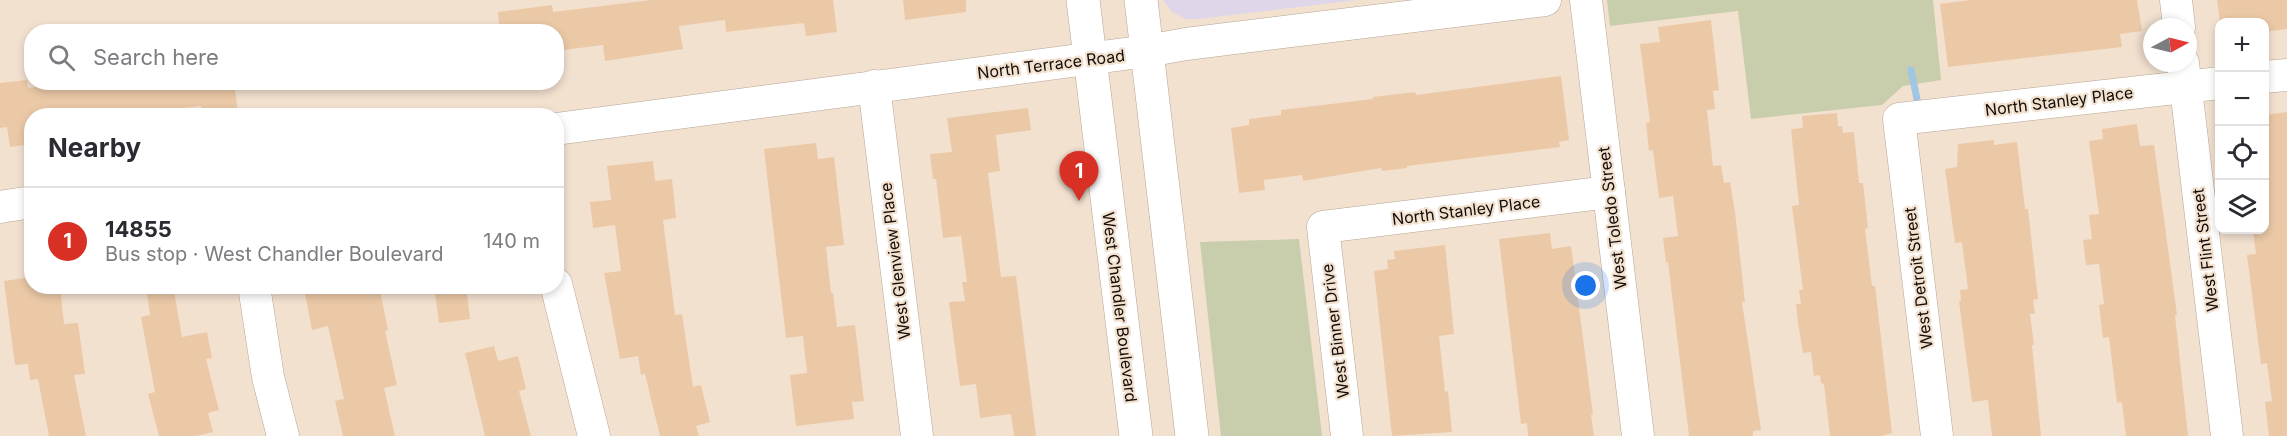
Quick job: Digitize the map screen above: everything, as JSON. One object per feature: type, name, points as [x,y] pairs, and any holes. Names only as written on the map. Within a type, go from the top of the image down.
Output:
[{"type":"main road","name":"West Chandler Boulevard","points":[[1083,0],[1136,436]]},
{"type":"main road","points":[[1141,0],[1192,436]]},
{"type":"street","name":"North Terrace Road","points":[[564,128],[1090,59],[1186,44],[1545,0]]},
{"type":"street","name":"West Toledo Street","points":[[1586,0],[1638,436]]},
{"type":"street","points":[[2176,0],[2178,18]]},
{"type":"street","name":"North Stanley Place","points":[[1899,119],[2184,75],[2215,82]]},
{"type":"street","name":"West Flint Street","points":[[2184,75],[2227,436]]},
{"type":"street","points":[[2269,77],[2287,75]]},
{"type":"street","name":"West Glenview Place","points":[[874,86],[917,436]]},
{"type":"street","name":"West Detroit Street","points":[[1899,119],[1937,436]]},
{"type":"street","name":"North Stanley Place","points":[[1323,227],[1609,192]]},
{"type":"street","points":[[0,207],[24,203]]},
{"type":"street","name":"West Binner Drive","points":[[1323,227],[1347,436]]},
{"type":"street","points":[[255,294],[268,377],[283,436]]},
{"type":"street","points":[[558,294],[594,436]]},
{"type":"shaded area","points":[[1163,0],[1357,0],[1186,19],[1172,12]]},
{"type":"green space","points":[[1607,0],[1933,0],[1941,80],[1903,86],[1882,105],[1751,119],[1738,11],[1610,26]]},
{"type":"green space","points":[[1299,239],[1322,436],[1221,436],[1200,242]]},
{"type":"building","points":[[651,0],[833,0],[837,32],[806,36],[804,23],[726,32],[725,20],[679,26],[683,49],[605,61],[603,45],[564,50],[564,24],[499,24],[498,12],[552,5],[553,12]]},
{"type":"building","points":[[903,0],[966,0],[966,12],[905,20]]},
{"type":"building","points":[[1971,0],[2137,0],[2142,31],[2120,34],[2122,47],[1948,67],[1940,4]]},
{"type":"building","points":[[2217,0],[2287,0],[2287,29],[2269,31],[2269,18],[2219,18]]},
{"type":"building","points":[[1711,20],[1719,90],[1713,91],[1715,109],[1707,110],[1713,166],[1721,165],[1724,183],[1730,182],[1735,212],[1745,302],[1742,302],[1761,430],[1753,431],[1753,436],[1689,436],[1668,262],[1666,263],[1663,238],[1678,236],[1673,196],[1659,198],[1653,150],[1649,151],[1646,123],[1650,122],[1640,44],[1660,42],[1658,27]]},
{"type":"building","points":[[1561,76],[1569,140],[1559,142],[1560,147],[1382,171],[1381,168],[1303,181],[1302,175],[1264,180],[1265,190],[1239,193],[1231,128],[1249,125],[1249,119],[1281,115],[1281,110],[1373,99],[1373,97],[1415,92],[1416,95]]},
{"type":"building","points":[[24,80],[24,90],[235,90],[237,108],[201,108],[201,106],[183,108],[24,108],[24,145],[10,147],[7,127],[0,128],[0,83]]},
{"type":"building","points":[[1028,108],[1031,130],[996,135],[1000,171],[988,173],[1001,277],[1016,276],[1036,436],[1014,436],[1011,414],[980,418],[976,384],[960,386],[949,302],[965,301],[962,282],[967,282],[961,236],[943,238],[936,179],[933,179],[930,154],[952,152],[947,118]]},
{"type":"building","points":[[2287,112],[2287,436],[2269,436],[2265,402],[2272,401],[2267,363],[2261,364],[2247,255],[2256,254],[2254,234],[2269,234],[2269,114]]},
{"type":"building","points":[[1837,113],[1838,126],[1842,126],[1843,133],[1854,132],[1859,183],[1863,183],[1868,228],[1865,229],[1872,286],[1875,286],[1892,433],[1881,436],[1830,436],[1824,384],[1821,383],[1820,375],[1814,376],[1811,352],[1803,353],[1798,323],[1796,304],[1801,304],[1799,290],[1803,290],[1792,206],[1799,205],[1791,129],[1803,128],[1802,116]]},
{"type":"building","points":[[2137,124],[2140,146],[2154,145],[2177,315],[2175,315],[2188,436],[2126,436],[2122,402],[2117,403],[2109,337],[2103,338],[2099,305],[2104,304],[2099,264],[2086,265],[2083,240],[2092,239],[2089,215],[2099,214],[2089,141],[2103,139],[2102,129]]},
{"type":"building","points":[[1994,140],[1994,145],[2017,142],[2025,209],[2028,209],[2038,299],[2033,300],[2035,314],[2030,314],[2041,436],[1992,436],[1988,400],[1972,402],[1959,301],[1961,301],[1960,290],[1968,289],[1962,242],[1955,243],[1945,169],[1957,167],[1958,144]]},
{"type":"building","points":[[816,143],[818,159],[834,157],[844,245],[826,247],[831,293],[833,293],[837,327],[855,325],[864,401],[852,402],[854,419],[796,426],[790,375],[807,373],[803,336],[786,338],[764,149]]},
{"type":"building","points":[[653,161],[655,181],[672,179],[676,218],[663,220],[675,315],[682,314],[693,387],[701,385],[710,422],[696,426],[699,436],[660,436],[645,374],[641,375],[638,356],[620,359],[604,273],[621,271],[615,225],[593,228],[590,202],[611,200],[607,166]]},
{"type":"building","points":[[1550,233],[1552,249],[1571,246],[1594,436],[1528,436],[1527,423],[1521,424],[1499,239]]},
{"type":"building","points":[[1445,245],[1454,334],[1439,336],[1452,432],[1392,436],[1374,271],[1388,269],[1387,260],[1395,259],[1394,251]]},
{"type":"building","points":[[24,278],[24,294],[61,294],[64,324],[78,323],[85,374],[74,375],[86,436],[49,436],[38,379],[30,380],[28,364],[15,365],[4,281]]},
{"type":"building","points":[[147,294],[174,294],[182,337],[207,332],[212,358],[206,359],[219,410],[208,413],[213,432],[196,436],[159,436],[148,394],[155,392],[141,317],[150,315]]},
{"type":"building","points":[[305,294],[381,294],[388,330],[385,331],[397,385],[384,388],[395,436],[343,436],[335,401],[344,399],[328,326],[312,330]]},
{"type":"building","points":[[435,294],[467,294],[470,319],[439,323]]},
{"type":"building","points":[[494,346],[498,361],[518,356],[526,389],[519,391],[531,436],[485,436],[465,353]]},
{"type":"waterway","points":[[1911,70],[1919,109]]},
{"type":"place","name":"14855","points":[[1079,201]]}]
